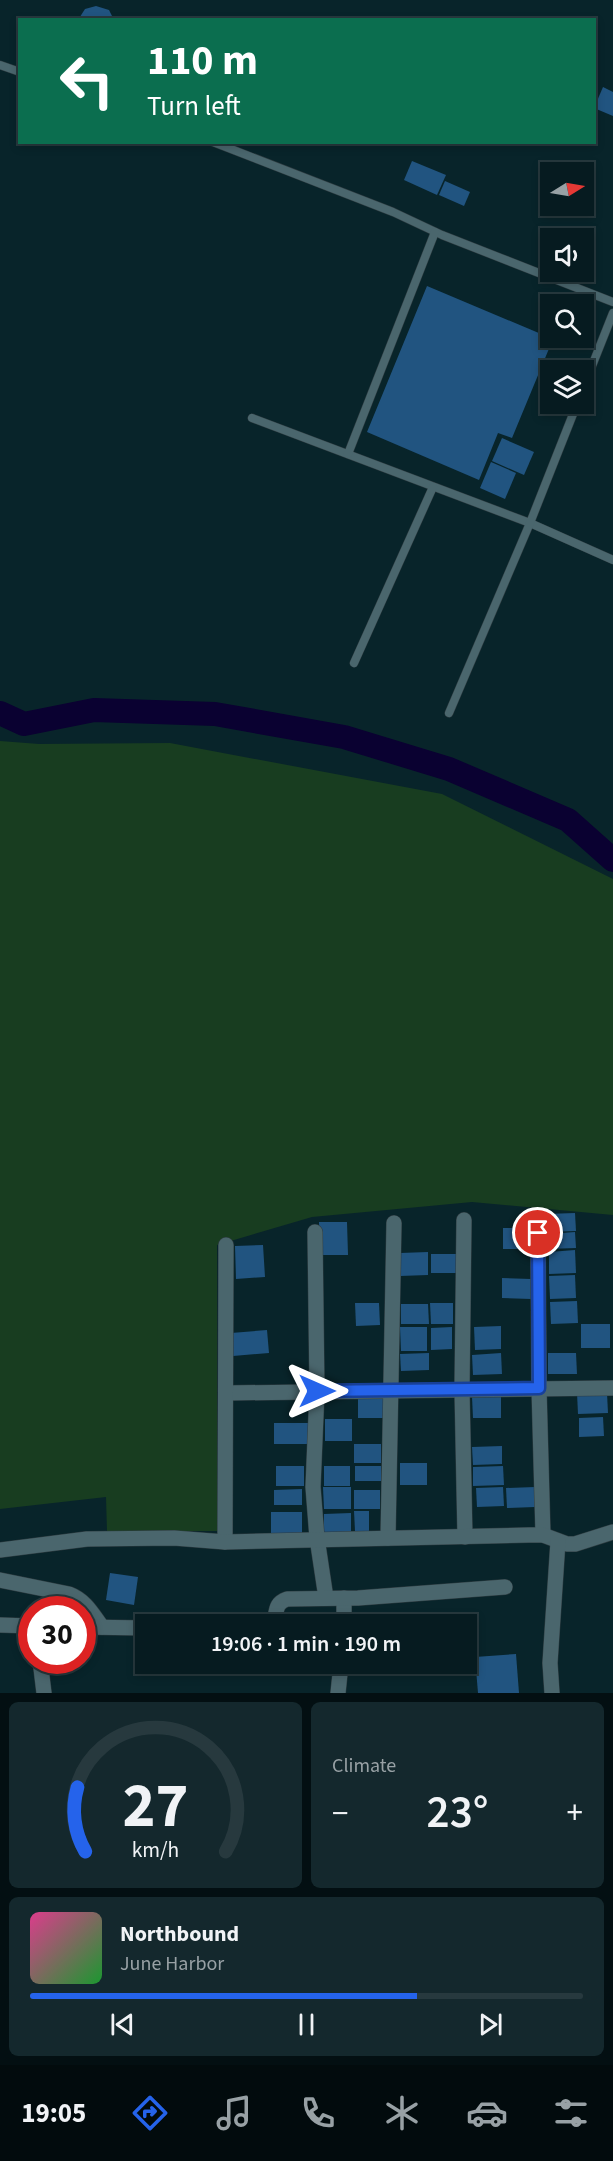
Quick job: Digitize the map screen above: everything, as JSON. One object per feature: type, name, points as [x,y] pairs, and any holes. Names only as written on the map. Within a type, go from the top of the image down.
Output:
[{"type":"street","points":[[464,1220],[462,1390],[465,1537]]},
{"type":"street","points":[[388,1538],[394,1223]]},
{"type":"street","points":[[315,1232],[317,1391],[313,1471],[316,1538],[326,1598]]},
{"type":"street","points":[[538,1233],[539,1388],[550,1538],[552,1693]]},
{"type":"street","points":[[225,1542],[226,1245]]},
{"type":"street","points":[[226,1393],[613,1388]]},
{"type":"street","points":[[0,1550],[87,1539],[174,1538],[225,1542],[316,1538],[550,1538],[567,1544],[575,1544],[613,1532]]},
{"type":"street","points":[[0,1580],[78,1597],[90,1609],[102,1627]]},
{"type":"street","points":[[275,1614],[280,1602],[287,1599],[438,1593],[505,1587]]},
{"type":"street","points":[[344,1598],[344,1614]]},
{"type":"street","points":[[0,1625],[18,1626]]},
{"type":"street","points":[[96,1627],[135,1628]]},
{"type":"street","points":[[42,1674],[44,1693]]},
{"type":"street","points":[[338,1693],[340,1674]]},
{"type":"lane","points":[[0,65],[18,71]]},
{"type":"lane","points":[[218,144],[613,302]]},
{"type":"lane","points":[[348,454],[435,232]]},
{"type":"lane","points":[[594,361],[613,313]]},
{"type":"lane","points":[[448,713],[530,524],[573,414]]},
{"type":"lane","points":[[252,418],[530,524],[613,560]]},
{"type":"lane","points":[[354,663],[433,487]]},
{"type":"green space","points":[[0,741],[39,744],[170,743],[442,794],[613,879],[613,1215],[472,1202],[312,1217],[217,1245],[217,1531],[107,1531],[106,1497],[0,1509]]},
{"type":"building","points":[[96,6],[109,10],[113,18],[79,18],[85,9]]},
{"type":"building","points":[[603,87],[613,92],[613,116],[596,109]]},
{"type":"building","points":[[412,161],[446,175],[437,195],[404,180]]},
{"type":"building","points":[[445,181],[470,192],[464,206],[439,195]]},
{"type":"building","points":[[427,286],[540,334],[540,348],[549,348],[544,360],[540,360],[540,370],[512,438],[498,433],[479,480],[367,432]]},
{"type":"building","points":[[502,438],[534,452],[524,475],[492,461]]},
{"type":"building","points":[[491,462],[516,473],[505,499],[480,488]]},
{"type":"building","points":[[575,1213],[576,1231],[547,1232],[546,1214]]},
{"type":"building","points":[[319,1222],[347,1222],[348,1255],[320,1255]]},
{"type":"building","points":[[503,1228],[531,1228],[531,1249],[503,1249]]},
{"type":"building","points":[[575,1232],[576,1248],[548,1249],[547,1234]]},
{"type":"building","points":[[263,1245],[265,1277],[236,1279],[235,1246]]},
{"type":"building","points":[[575,1250],[576,1273],[549,1274],[549,1252]]},
{"type":"building","points":[[428,1252],[428,1275],[400,1276],[400,1253]]},
{"type":"building","points":[[431,1254],[456,1254],[456,1273],[431,1273]]},
{"type":"building","points":[[575,1275],[576,1298],[550,1299],[549,1276]]},
{"type":"building","points":[[502,1278],[531,1279],[531,1299],[502,1298]]},
{"type":"building","points":[[577,1301],[578,1323],[551,1324],[550,1302]]},
{"type":"building","points":[[355,1303],[379,1303],[380,1325],[356,1326]]},
{"type":"building","points":[[430,1303],[453,1303],[453,1324],[431,1324]]},
{"type":"building","points":[[401,1304],[428,1304],[429,1324],[401,1324]]},
{"type":"building","points":[[581,1324],[610,1324],[610,1348],[581,1348]]},
{"type":"building","points":[[501,1326],[501,1349],[475,1350],[474,1327]]},
{"type":"building","points":[[400,1327],[427,1327],[427,1351],[401,1351]]},
{"type":"building","points":[[452,1327],[452,1349],[431,1350],[431,1328]]},
{"type":"building","points":[[267,1330],[269,1353],[233,1356],[231,1333]]},
{"type":"building","points":[[429,1353],[429,1370],[401,1371],[400,1354]]},
{"type":"building","points":[[501,1353],[502,1374],[473,1375],[472,1355]]},
{"type":"building","points":[[548,1353],[576,1353],[577,1374],[548,1374]]},
{"type":"building","points":[[577,1393],[607,1393],[608,1413],[578,1414]]},
{"type":"building","points":[[358,1396],[383,1397],[383,1418],[358,1418]]},
{"type":"building","points":[[501,1396],[501,1418],[473,1418],[472,1397]]},
{"type":"building","points":[[603,1417],[604,1436],[579,1437],[579,1418]]},
{"type":"building","points":[[325,1419],[352,1419],[352,1441],[325,1441]]},
{"type":"building","points":[[274,1423],[308,1423],[308,1444],[274,1444]]},
{"type":"building","points":[[354,1444],[381,1444],[381,1463],[354,1463]]},
{"type":"building","points":[[502,1446],[502,1464],[473,1465],[472,1447]]},
{"type":"building","points":[[400,1463],[427,1463],[427,1485],[400,1485]]},
{"type":"building","points":[[276,1466],[304,1466],[304,1486],[276,1486]]},
{"type":"building","points":[[324,1466],[350,1466],[350,1486],[324,1486]]},
{"type":"building","points":[[355,1466],[381,1466],[381,1481],[355,1481]]},
{"type":"building","points":[[503,1466],[504,1485],[473,1486],[473,1467]]},
{"type":"building","points":[[323,1487],[351,1487],[351,1509],[324,1509]]},
{"type":"building","points":[[503,1487],[504,1506],[477,1507],[476,1488]]},
{"type":"building","points":[[535,1487],[535,1507],[507,1508],[506,1488]]},
{"type":"building","points":[[302,1489],[302,1505],[274,1505],[274,1490]]},
{"type":"building","points":[[354,1490],[380,1490],[380,1509],[354,1509]]},
{"type":"building","points":[[354,1511],[369,1511],[369,1531],[355,1531]]},
{"type":"building","points":[[271,1512],[302,1512],[302,1533],[271,1533]]},
{"type":"building","points":[[351,1513],[351,1532],[324,1532],[324,1514]]},
{"type":"building","points":[[110,1573],[138,1577],[134,1605],[106,1600]]},
{"type":"building","points":[[516,1654],[519,1693],[478,1693],[477,1657]]},
{"type":"waterway","points":[[0,713],[24,724],[94,710],[215,714],[344,737],[449,769],[568,820],[613,860]]},
{"type":"route","points":[[317,1391],[539,1388],[538,1233]]}]
